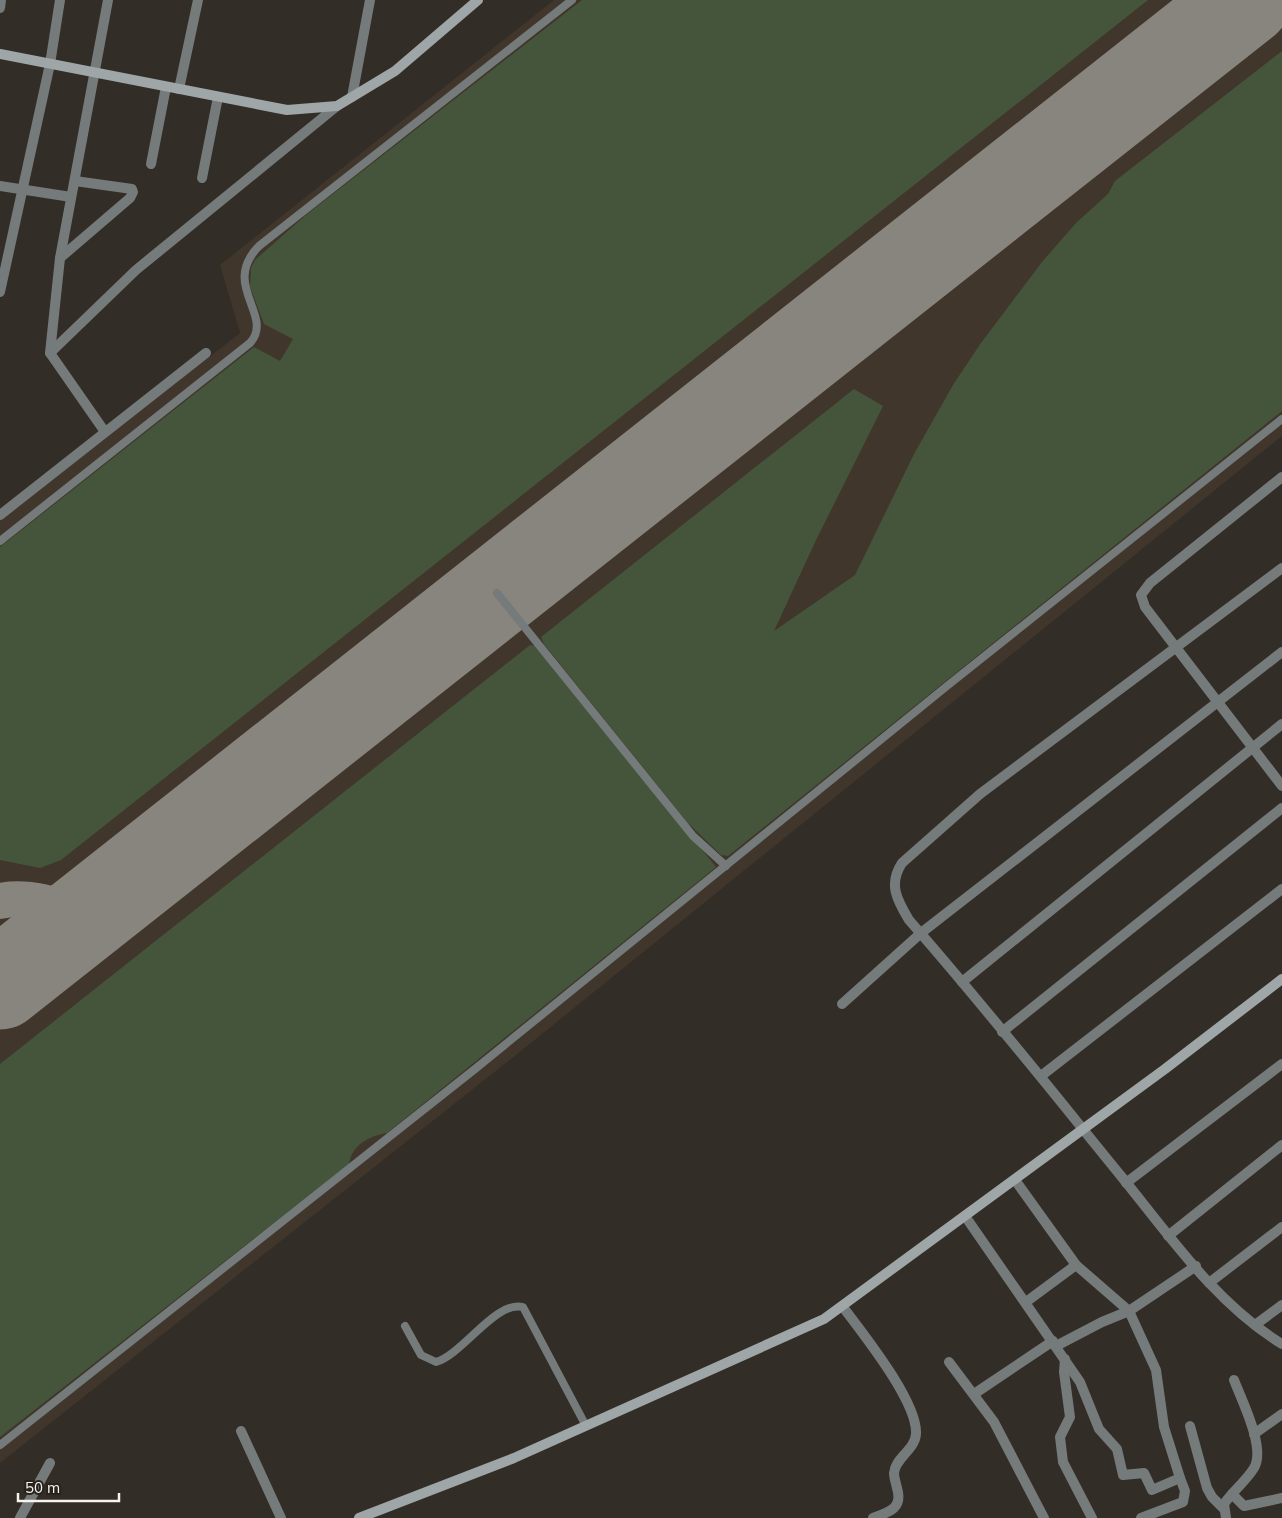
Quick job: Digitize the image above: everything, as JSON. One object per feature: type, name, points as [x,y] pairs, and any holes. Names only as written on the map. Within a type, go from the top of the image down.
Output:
[{"type":"street","points":[[0,8],[2,0]]},
{"type":"street","points":[[0,292],[50,64],[60,0]]},
{"type":"street","points":[[105,432],[50,353],[60,258],[108,0]]},
{"type":"street","points":[[179,89],[198,0]]},
{"type":"street","points":[[352,97],[370,0]]},
{"type":"street","points":[[50,353],[136,270],[336,106],[395,71],[478,0]]},
{"type":"street","points":[[0,54],[287,110],[336,106]]},
{"type":"street","points":[[151,164],[166,87]]},
{"type":"street","points":[[202,178],[218,97]]},
{"type":"street","points":[[60,258],[130,198],[133,192],[132,189],[75,181]]},
{"type":"street","points":[[0,186],[23,188],[71,197]]},
{"type":"street","points":[[0,514],[206,353]]},
{"type":"street","points":[[1282,477],[1150,583],[1140,595],[1144,607],[1178,648],[1282,786]]},
{"type":"street","points":[[1282,568],[1178,648],[980,794],[902,863],[896,872],[894,883],[895,894],[909,920],[1041,1076],[1168,1236],[1209,1283],[1239,1313],[1282,1344]]},
{"type":"street","points":[[842,1004],[921,933],[1282,652]]},
{"type":"street","points":[[962,982],[1251,747],[1282,724]]},
{"type":"street","points":[[1002,1032],[1282,808]]},
{"type":"street","points":[[1041,1076],[1282,889]]},
{"type":"street","points":[[359,1518],[514,1458],[824,1319],[1015,1180],[1282,979]]},
{"type":"street","points":[[1126,1183],[1282,1064]]},
{"type":"street","points":[[1168,1236],[1282,1145]]},
{"type":"street","points":[[1015,1180],[1076,1264],[1129,1311],[1156,1370],[1164,1427],[1185,1491],[1183,1502],[1141,1518]]},
{"type":"street","points":[[965,1216],[1080,1382],[1099,1429],[1117,1449],[1124,1475],[1144,1473],[1152,1490],[1180,1478]]},
{"type":"street","points":[[1209,1283],[1282,1227]]},
{"type":"street","points":[[1026,1302],[1076,1264]]},
{"type":"street","points":[[974,1394],[1054,1344],[1129,1311],[1196,1266]]},
{"type":"street","points":[[1255,1325],[1282,1305]]},
{"type":"street","points":[[844,1306],[895,1381],[913,1415],[916,1426],[915,1440],[897,1464],[894,1473],[900,1496],[898,1505],[891,1511],[874,1518]]},
{"type":"street","points":[[1065,1358],[1064,1372],[1070,1417],[1060,1437],[1060,1453],[1062,1462],[1092,1518]]},
{"type":"street","points":[[949,1362],[994,1422],[1044,1518]]},
{"type":"street","points":[[1225,1513],[1232,1494],[1257,1463],[1258,1451],[1254,1434],[1234,1380]]},
{"type":"street","points":[[1254,1434],[1282,1414]]},
{"type":"street","points":[[1190,1426],[1207,1488],[1225,1513]]},
{"type":"street","points":[[241,1431],[281,1518]]},
{"type":"street","points":[[20,1518],[50,1463]]},
{"type":"street","points":[[1232,1494],[1244,1506],[1282,1498]]},
{"type":"lane","points":[[0,541],[250,343],[257,333],[258,326],[244,286],[244,277],[248,260],[259,246],[572,0]]},
{"type":"lane","points":[[0,1445],[368,1154],[1282,419]]},
{"type":"lane","points":[[497,593],[693,836],[726,866]]},
{"type":"lane","points":[[405,1326],[421,1355],[436,1362],[445,1359],[500,1312],[509,1307],[523,1307],[586,1426]]},
{"type":"shaded area","points":[[554,0],[1282,0],[1282,436],[516,1055],[0,1463],[0,521],[240,333],[220,265]]},
{"type":"green space","points":[[582,0],[1148,0],[61,860],[40,868],[0,860],[0,547],[254,347],[280,361],[293,339],[264,324],[250,287],[251,268],[255,260],[306,215]]},
{"type":"green space","points":[[1282,51],[1282,411],[728,856],[721,855],[687,822],[544,644],[541,637],[854,389],[883,406],[817,538],[774,631],[855,575],[914,454],[953,385],[981,343],[1042,262],[1076,223],[1108,194],[1115,181]]},
{"type":"green space","points":[[530,645],[537,646],[716,867],[387,1133],[374,1136],[363,1142],[354,1151],[349,1164],[0,1437],[0,1064]]},
{"type":"taxiway","points":[[0,901],[17,899],[36,901],[47,903],[72,913],[88,914]]},
{"type":"taxiway","points":[[0,1001],[21,995],[29,988],[44,971],[68,935],[88,914]]},
{"type":"runway","points":[[0,984],[1246,0]]}]
